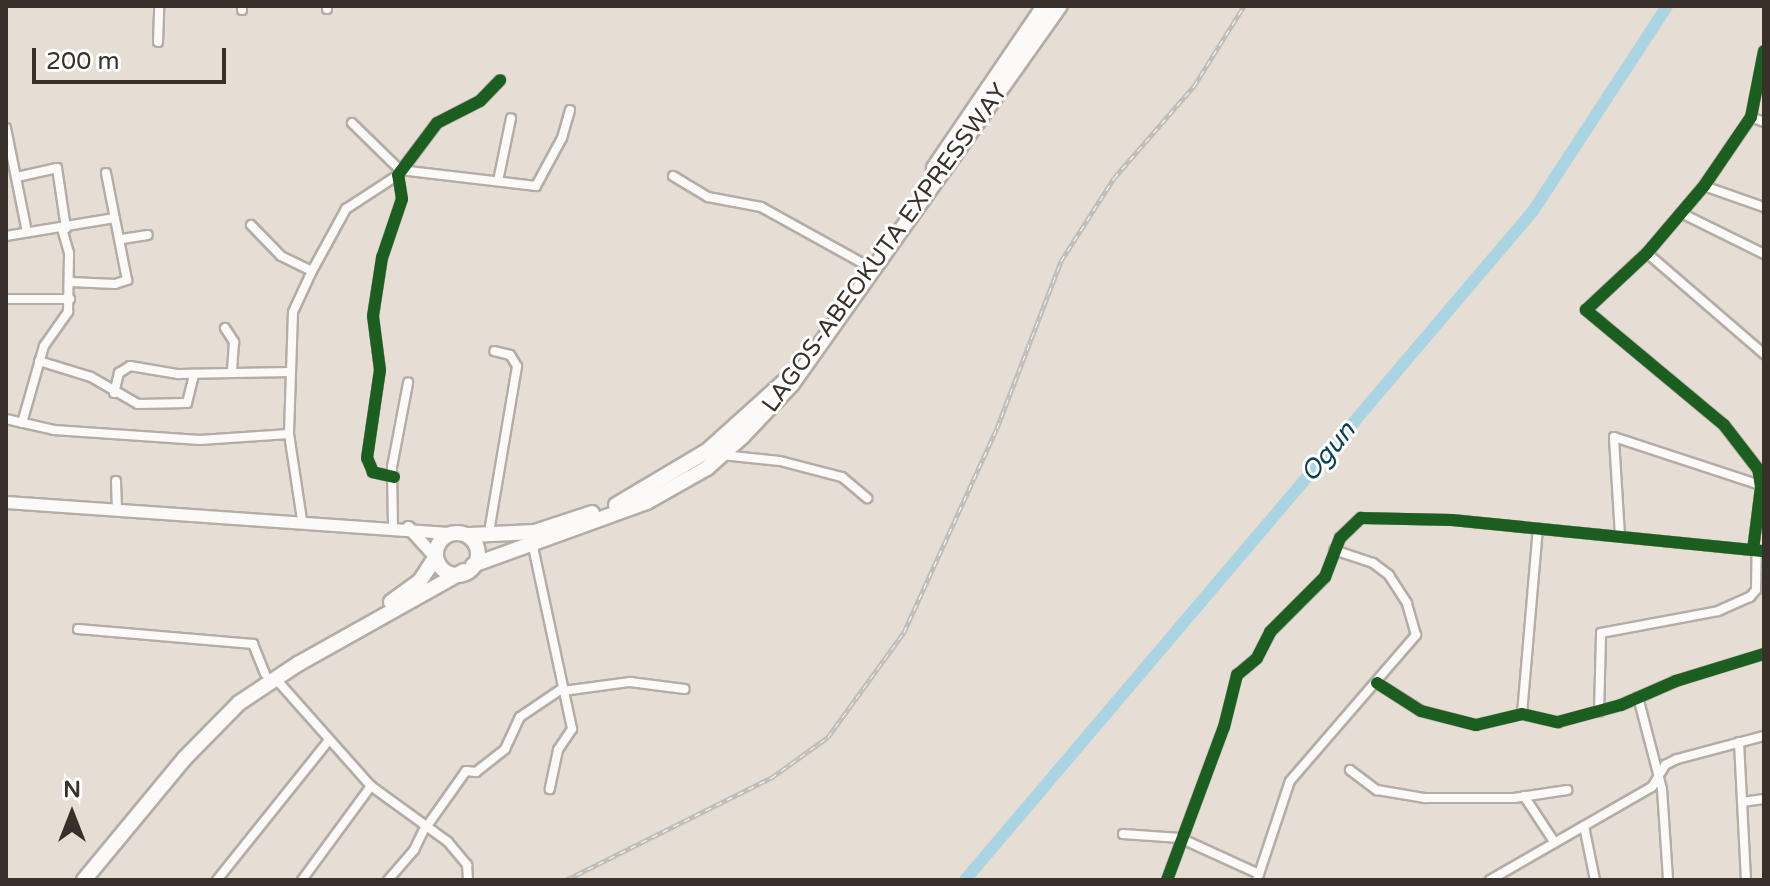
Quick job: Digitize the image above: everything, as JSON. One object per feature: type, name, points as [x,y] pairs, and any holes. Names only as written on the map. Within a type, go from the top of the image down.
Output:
[{"type":"highway","name":"LAGOS-ABEOKUTA EXPRESSWAY","points":[[84,880],[205,736],[270,676],[468,568],[532,541],[647,502],[722,455],[792,384],[1043,15],[1060,6]]},
{"type":"highway","name":"LAGOS-ABEOKUTA EXPRESSWAY","points":[[465,534],[527,534],[625,501],[687,466],[786,380],[871,268],[1043,15]]},
{"type":"highway","points":[[465,534],[480,552],[468,568],[441,571],[434,557],[439,543],[465,534]]},
{"type":"highway","name":"LAGOS-ABEOKUTA EXPRESSWAY","points":[[72,880],[207,720],[270,676],[403,596],[434,557]]},
{"type":"main road","points":[[6,502],[407,527],[465,534]]},
{"type":"main road","points":[[407,527],[434,557]]},
{"type":"street","points":[[158,42],[159,6]]},
{"type":"street","points":[[1599,712],[1601,633],[1718,611],[1750,597],[1756,590],[1762,486],[1758,469],[1724,425],[1587,314],[1590,304],[1647,253],[1704,186],[1751,117],[1764,51]]},
{"type":"street","points":[[302,520],[289,434],[293,312],[346,209],[399,172],[437,123],[480,101],[500,80]]},
{"type":"street","points":[[399,172],[536,186],[562,138],[570,110]]},
{"type":"street","points":[[1751,117],[1764,122]]},
{"type":"street","points":[[498,181],[511,118]]},
{"type":"street","points":[[352,123],[399,172],[402,199],[382,258],[373,316],[380,370],[367,458],[373,472],[394,477]]},
{"type":"street","points":[[6,128],[27,232]]},
{"type":"street","points":[[17,177],[57,168],[70,282],[68,312],[49,336],[22,423]]},
{"type":"street","points":[[70,282],[125,283],[122,239],[106,173]]},
{"type":"street","points":[[673,176],[708,197],[761,207],[871,268]]},
{"type":"street","points":[[1704,186],[1764,207]]},
{"type":"street","points":[[1681,213],[1764,254]]},
{"type":"street","points":[[6,236],[64,229],[115,218]]},
{"type":"street","points":[[251,225],[281,256],[312,271]]},
{"type":"street","points":[[122,239],[148,235]]},
{"type":"street","points":[[1647,253],[1764,354]]},
{"type":"street","points":[[6,299],[70,299]]},
{"type":"street","points":[[225,328],[234,342],[232,373]]},
{"type":"street","points":[[489,532],[517,366],[510,355],[494,351]]},
{"type":"street","points":[[39,361],[91,377],[114,393],[138,404],[184,405],[194,374]]},
{"type":"street","points":[[114,393],[125,367],[194,374],[291,372]]},
{"type":"street","points":[[393,527],[394,477],[408,383]]},
{"type":"street","points":[[6,419],[200,440],[289,434]]},
{"type":"street","points":[[1620,536],[1614,437],[1762,486]]},
{"type":"street","points":[[722,455],[818,470],[845,478],[867,498]]},
{"type":"street","points":[[116,481],[117,509]]},
{"type":"street","points":[[1167,880],[1180,838],[1224,727],[1237,675],[1257,658],[1270,632],[1325,577],[1334,550],[1353,523],[1374,517],[1620,536],[1758,551]]},
{"type":"street","points":[[1522,714],[1538,529]]},
{"type":"street","points":[[532,541],[572,729],[558,750],[550,789]]},
{"type":"street","points":[[1123,834],[1180,838],[1258,877],[1290,781],[1416,635],[1416,625],[1398,587],[1381,568],[1334,550]]},
{"type":"street","points":[[78,629],[253,644],[270,676],[371,786],[426,826],[467,865],[468,880]]},
{"type":"street","points":[[1377,683],[1421,711],[1476,725],[1522,714],[1558,722],[1599,712],[1764,654]]},
{"type":"street","points":[[388,880],[414,850],[426,826],[466,771],[476,772],[505,749],[520,717],[563,690],[630,682],[685,689]]},
{"type":"street","points":[[1638,697],[1658,781],[1668,880]]},
{"type":"street","points":[[1490,880],[1658,781],[1665,765],[1764,736]]},
{"type":"street","points":[[217,880],[329,740]]},
{"type":"street","points":[[1739,742],[1746,880]]},
{"type":"street","points":[[1350,770],[1382,792],[1451,800],[1567,790]]},
{"type":"street","points":[[302,880],[371,786]]},
{"type":"street","points":[[1524,796],[1555,843]]},
{"type":"street","points":[[1742,802],[1764,799]]},
{"type":"street","points":[[1584,826],[1595,880]]},
{"type":"waterway","name":"Ogun","points":[[965,880],[1533,211],[1667,6]]},
{"type":"railway","points":[[566,880],[771,778],[828,737],[904,632],[997,428],[1061,261],[1114,178],[1194,86],[1244,6]]},
{"type":"cycle path","points":[[1753,550],[1761,487],[1758,469],[1724,425],[1586,310],[1647,253],[1704,186],[1751,117],[1764,51]]},
{"type":"cycle path","points":[[394,477],[373,472],[367,458],[380,370],[373,316],[382,258],[402,199],[398,175],[437,123],[480,101],[500,80]]},
{"type":"cycle path","points":[[1167,880],[1224,727],[1237,675],[1257,658],[1270,632],[1325,577],[1340,538],[1361,518],[1452,520],[1764,551]]},
{"type":"cycle path","points":[[1377,683],[1421,711],[1476,725],[1522,714],[1558,722],[1621,705],[1676,681],[1764,654]]}]
